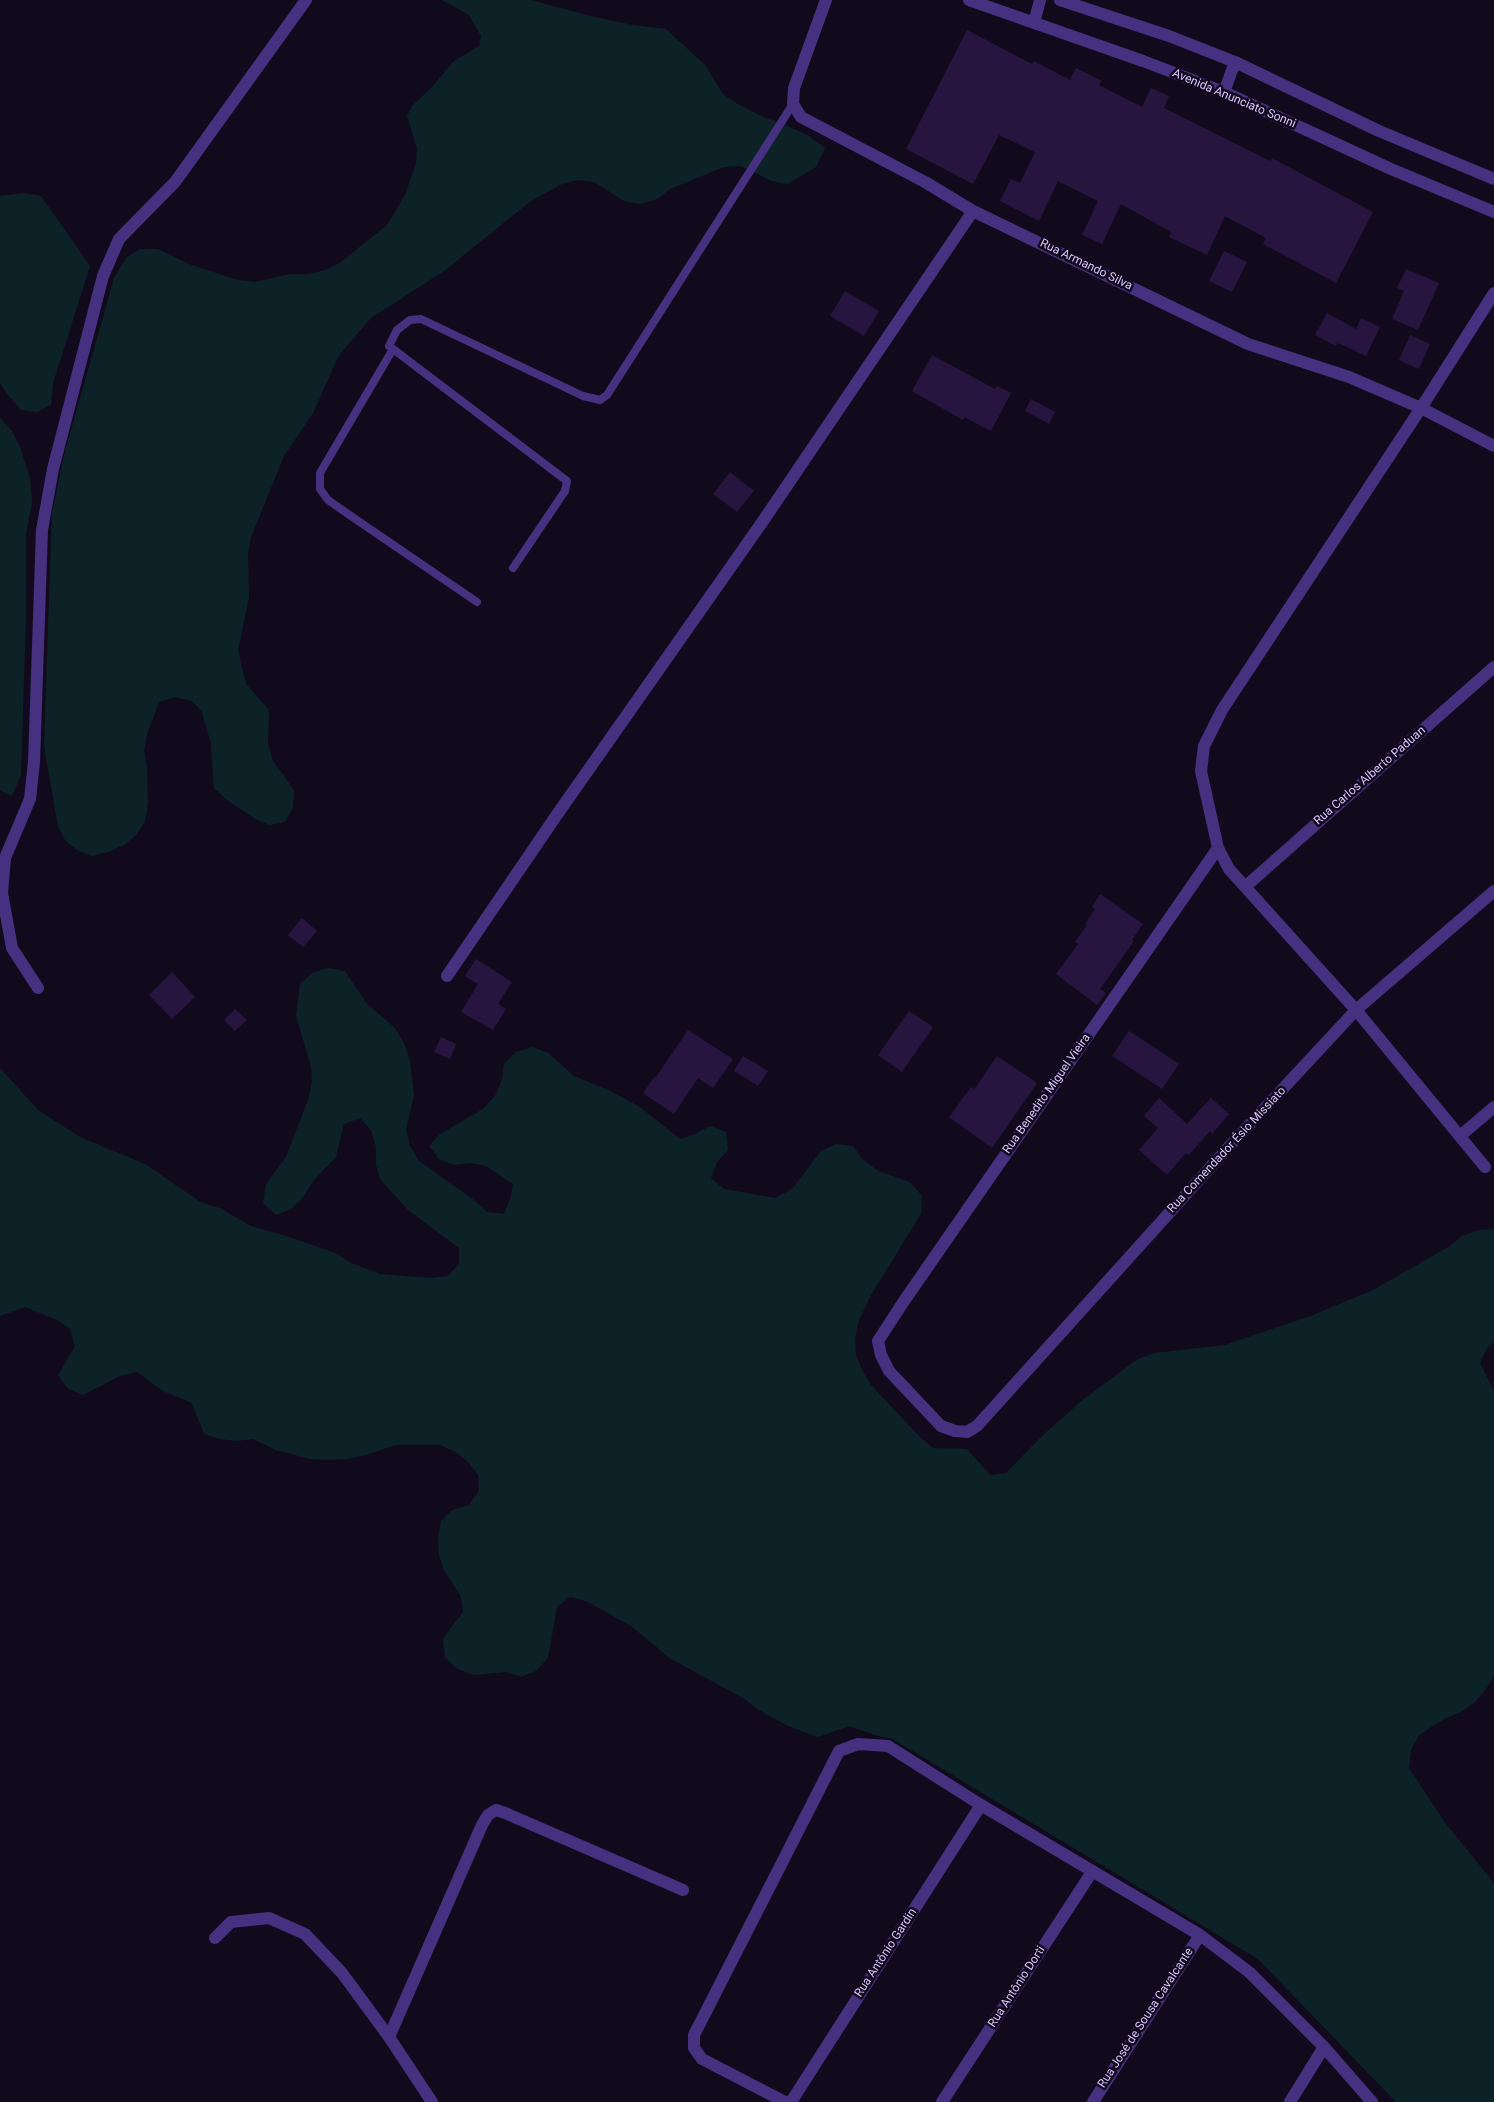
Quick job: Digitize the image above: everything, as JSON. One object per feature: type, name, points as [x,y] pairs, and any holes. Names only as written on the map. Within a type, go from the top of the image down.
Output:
[{"type":"street","points":[[38,988],[12,948],[2,892],[5,858],[30,799],[33,771],[42,530],[53,469],[103,276],[119,239],[175,182],[306,0]]},
{"type":"street","points":[[793,104],[794,88],[826,0]]},
{"type":"street","name":"Avenida Anunciato Sonni","points":[[969,0],[1143,60],[1224,92],[1391,169],[1494,212]]},
{"type":"street","points":[[1034,23],[1040,0]]},
{"type":"street","points":[[1060,0],[1170,36],[1235,62],[1379,131],[1494,179]]},
{"type":"street","points":[[1224,92],[1235,62]]},
{"type":"street","name":"Rua Armando Silva","points":[[793,104],[801,117],[925,182],[973,211],[1248,344],[1348,377],[1421,408],[1494,446]]},
{"type":"street","points":[[448,976],[561,808],[763,521],[973,211]]},
{"type":"street","points":[[1485,1167],[1356,1010],[1229,869],[1218,848],[1201,771],[1204,746],[1222,710],[1421,408],[1494,293]]},
{"type":"street","name":"Rua Carlos Alberto Paduan","points":[[1246,886],[1494,667]]},
{"type":"street","name":"Rua Benedito Miguel Vieira","points":[[977,1426],[967,1432],[955,1432],[941,1426],[889,1371],[881,1355],[878,1341],[915,1284],[1218,848]]},
{"type":"street","name":"Rua Comendador Ésio Missiato","points":[[977,1426],[1225,1151],[1356,1010],[1494,891]]},
{"type":"street","points":[[1460,1136],[1494,1107]]},
{"type":"street","points":[[785,2102],[702,2059],[694,2048],[694,2035],[839,1751],[858,1744],[888,1746],[981,1805],[1200,1935],[1249,1972],[1324,2047],[1372,2102]]},
{"type":"street","name":"Rua Antônio Gardin","points":[[791,2102],[981,1805]]},
{"type":"street","points":[[389,2037],[482,1824],[488,1815],[496,1810],[683,1890]]},
{"type":"street","name":"Rua Antônio Dorti","points":[[942,2102],[1092,1872]]},
{"type":"street","points":[[215,1938],[231,1922],[269,1918],[305,1934],[342,1973],[389,2037],[432,2102]]},
{"type":"street","name":"Rua José de Sousa Cavalcante","points":[[1092,2102],[1200,1935]]},
{"type":"street","points":[[1290,2102],[1324,2047]]},
{"type":"lane","points":[[514,568],[565,491],[567,481],[389,346],[397,330],[410,320],[421,319],[583,396],[600,400],[607,395],[793,104]]},
{"type":"lane","points":[[393,349],[320,473],[320,489],[328,500],[477,602]]},
{"type":"green space","points":[[442,0],[531,0],[594,17],[666,29],[705,65],[723,94],[765,118],[809,136],[825,148],[816,167],[787,184],[772,181],[741,166],[724,167],[670,189],[657,199],[640,204],[624,201],[594,182],[578,180],[562,184],[532,200],[444,271],[371,318],[339,355],[313,413],[284,456],[251,537],[248,554],[249,597],[238,650],[246,684],[269,710],[268,744],[273,761],[294,790],[293,807],[285,822],[269,825],[254,818],[227,800],[214,788],[211,744],[202,712],[192,701],[174,697],[159,702],[147,734],[144,751],[147,768],[148,803],[145,821],[136,835],[124,845],[108,852],[92,856],[77,850],[65,840],[58,826],[44,746],[52,513],[64,455],[114,278],[126,258],[140,249],[158,249],[189,264],[238,280],[255,282],[291,274],[308,274],[326,270],[341,262],[387,225],[405,195],[416,164],[417,148],[407,116],[412,106],[432,87],[454,61],[479,46],[481,36],[469,15]]},
{"type":"green space","points":[[24,193],[41,196],[90,266],[53,383],[51,405],[37,412],[21,410],[0,383],[0,196]]},
{"type":"green space","points":[[0,418],[12,431],[20,447],[30,479],[32,503],[26,534],[26,616],[21,775],[12,796],[0,790]]},
{"type":"green space","points":[[328,968],[345,971],[367,1004],[395,1028],[404,1043],[410,1061],[414,1095],[406,1129],[410,1146],[419,1161],[474,1200],[487,1212],[504,1214],[513,1184],[486,1166],[470,1163],[454,1165],[439,1159],[429,1146],[440,1134],[483,1109],[495,1096],[502,1080],[504,1064],[516,1052],[533,1047],[548,1053],[574,1076],[606,1089],[640,1107],[680,1139],[710,1126],[726,1132],[728,1150],[717,1162],[711,1178],[724,1189],[775,1198],[792,1189],[821,1151],[836,1144],[853,1146],[863,1160],[877,1170],[911,1183],[922,1196],[921,1214],[871,1295],[859,1320],[855,1338],[856,1355],[871,1385],[920,1437],[933,1448],[967,1449],[990,1475],[1006,1473],[1043,1435],[1085,1398],[1138,1359],[1155,1353],[1225,1345],[1313,1315],[1373,1290],[1450,1246],[1462,1236],[1478,1230],[1494,1229],[1494,1341],[1487,1348],[1480,1363],[1494,1391],[1494,1676],[1475,1702],[1461,1712],[1444,1719],[1419,1735],[1411,1750],[1409,1768],[1446,1824],[1494,1883],[1494,2102],[1396,2102],[1258,1959],[891,1738],[882,1737],[849,1726],[818,1737],[788,1726],[757,1709],[745,1699],[671,1659],[631,1626],[586,1601],[570,1597],[557,1607],[548,1658],[536,1671],[521,1677],[506,1672],[473,1675],[458,1669],[445,1658],[443,1638],[463,1612],[461,1597],[444,1570],[439,1555],[438,1539],[441,1521],[452,1510],[469,1505],[479,1491],[478,1475],[468,1462],[454,1451],[440,1445],[395,1445],[363,1456],[347,1459],[310,1459],[276,1450],[253,1439],[236,1441],[204,1434],[192,1403],[163,1391],[137,1372],[120,1376],[83,1395],[68,1389],[58,1375],[75,1346],[70,1329],[57,1320],[25,1307],[0,1316],[0,1068],[38,1110],[80,1137],[145,1164],[202,1203],[220,1208],[251,1226],[335,1253],[349,1262],[380,1274],[432,1278],[448,1276],[459,1264],[459,1248],[407,1209],[381,1180],[376,1165],[376,1147],[371,1130],[360,1118],[344,1124],[336,1157],[313,1181],[303,1197],[291,1209],[276,1215],[263,1203],[266,1184],[286,1157],[309,1097],[312,1081],[311,1066],[296,1016],[300,984],[312,973]]},
{"type":"building","points":[[967,30],[1032,64],[1034,61],[1070,80],[1076,68],[1102,81],[1099,85],[1142,107],[1151,88],[1169,96],[1164,108],[1270,161],[1272,158],[1373,212],[1336,283],[1263,244],[1266,238],[1225,216],[1207,255],[1169,237],[1171,232],[1121,204],[1102,244],[1082,235],[1098,201],[1058,181],[1039,221],[1000,201],[1011,179],[1020,183],[1035,152],[999,135],[973,184],[906,149]]},
{"type":"building","points":[[1224,251],[1247,262],[1232,292],[1209,281]]},
{"type":"building","points":[[1406,269],[1439,283],[1418,330],[1392,319],[1404,291],[1397,288]]},
{"type":"building","points":[[845,291],[879,311],[864,336],[830,316]]},
{"type":"building","points":[[1327,313],[1356,329],[1361,318],[1380,327],[1366,356],[1338,343],[1336,346],[1315,335]]},
{"type":"building","points":[[1410,335],[1430,344],[1419,369],[1399,360]]},
{"type":"building","points":[[932,355],[995,389],[997,386],[1011,393],[991,431],[964,417],[963,420],[912,391]]},
{"type":"building","points":[[1031,399],[1055,412],[1049,424],[1025,411]]},
{"type":"building","points":[[730,472],[754,491],[737,512],[713,494]]},
{"type":"building","points":[[1100,894],[1143,924],[1132,940],[1134,941],[1100,989],[1106,993],[1097,1005],[1056,974],[1078,944],[1075,942],[1087,925],[1085,924],[1095,909],[1092,907]]},
{"type":"building","points":[[302,918],[317,931],[303,947],[288,935]]},
{"type":"building","points":[[476,959],[512,982],[498,1004],[506,1009],[493,1030],[461,1012],[478,984],[465,976]]},
{"type":"building","points":[[172,972],[195,997],[172,1019],[149,995]]},
{"type":"building","points":[[235,1009],[247,1020],[235,1031],[224,1020]]},
{"type":"building","points":[[909,1011],[933,1027],[902,1072],[878,1055]]},
{"type":"building","points":[[688,1030],[733,1059],[713,1088],[698,1078],[674,1114],[643,1093]]},
{"type":"building","points":[[1129,1031],[1179,1064],[1162,1089],[1112,1056]]},
{"type":"building","points":[[441,1037],[456,1044],[450,1059],[434,1052]]},
{"type":"building","points":[[743,1056],[768,1071],[758,1086],[734,1071]]},
{"type":"building","points":[[997,1056],[1037,1083],[992,1148],[949,1117],[971,1087],[974,1090]]},
{"type":"building","points":[[1159,1098],[1187,1124],[1211,1098],[1229,1114],[1212,1134],[1210,1131],[1189,1155],[1186,1153],[1167,1175],[1139,1150],[1158,1128],[1144,1116]]}]
